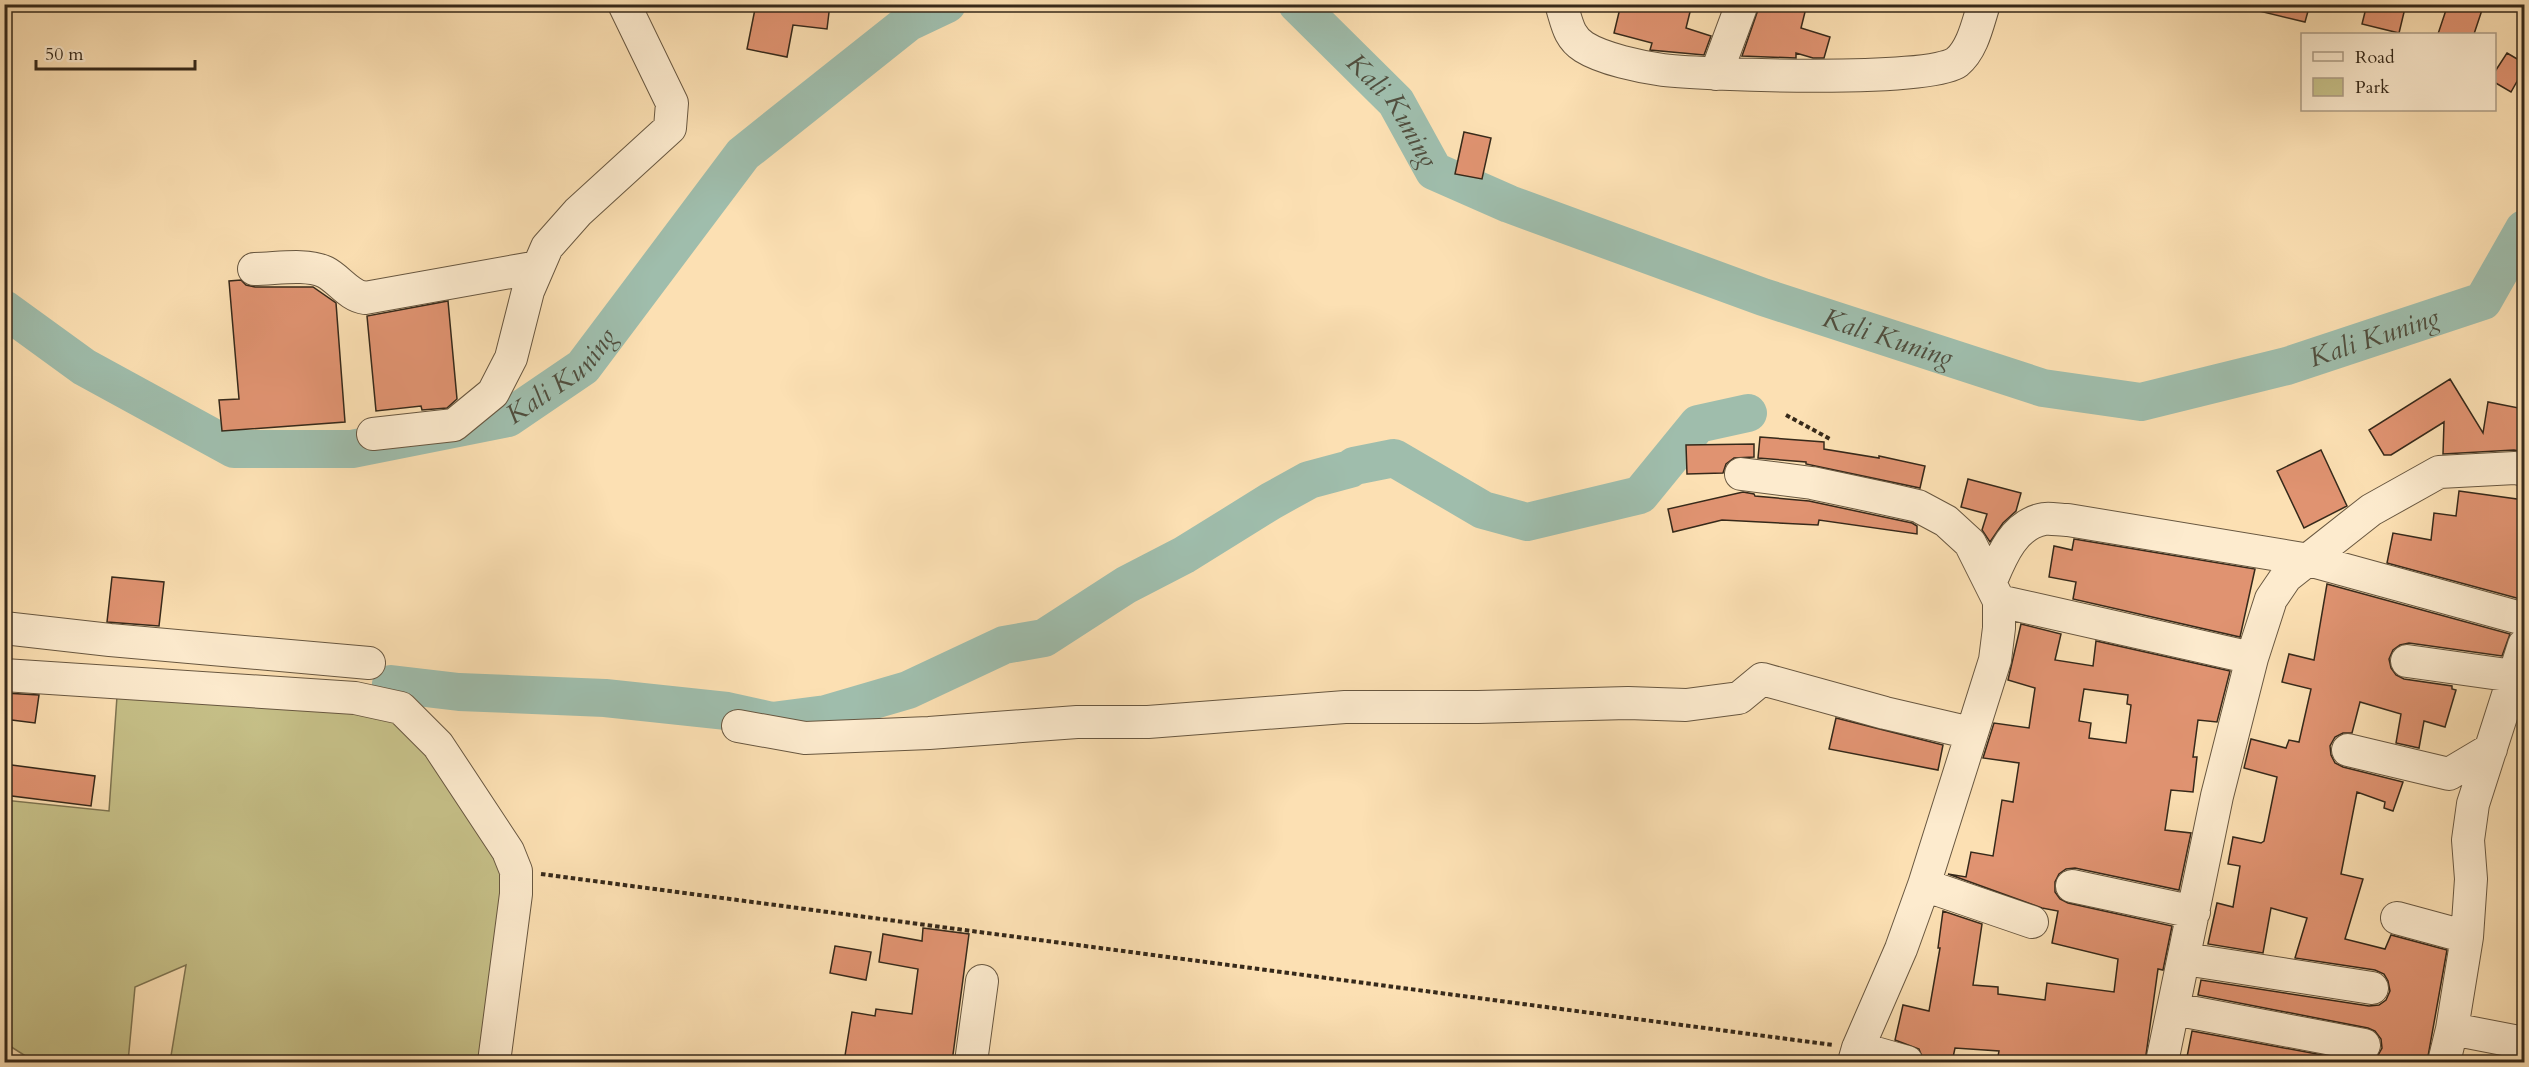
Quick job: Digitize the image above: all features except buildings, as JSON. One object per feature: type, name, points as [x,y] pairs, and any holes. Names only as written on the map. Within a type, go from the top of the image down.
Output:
[{"type":"street","points":[[373,434],[454,425],[493,393],[511,358],[528,291],[547,246],[578,212],[670,128],[672,103],[624,4]]},
{"type":"street","points":[[1561,4],[1572,38],[1586,48],[1605,56],[1660,70],[1798,76],[1933,71],[1957,62],[1969,46],[1984,4]]},
{"type":"street","points":[[1716,74],[1742,4]]},
{"type":"street","points":[[254,269],[313,268],[327,273],[354,294],[365,298],[538,267]]},
{"type":"street","points":[[2162,1062],[2217,796],[2252,658],[2271,599],[2286,577],[2371,510],[2439,472],[2515,468],[2524,470]]},
{"type":"street","points":[[1741,474],[1812,483],[1918,506],[1946,521],[1970,543],[1995,591],[2252,658]]},
{"type":"street","points":[[1907,1062],[1856,1055],[1924,885],[1995,660],[1999,628],[1995,591],[2000,558],[2022,528],[2043,519],[2068,520],[2309,560],[2524,619]]},
{"type":"street","points":[[4,628],[110,640],[369,663]]},
{"type":"street","points":[[2444,1062],[2452,1029],[2467,937],[2471,879],[2468,840],[2474,804],[2524,645]]},
{"type":"street","points":[[2407,661],[2514,676]]},
{"type":"street","points":[[4,675],[355,698],[401,708],[438,745],[508,851],[516,871],[516,894],[494,1062]]},
{"type":"street","points":[[738,726],[806,738],[929,734],[1077,722],[1148,722],[1345,707],[1478,707],[1628,703],[1686,705],[1739,698],[1762,679],[1971,734]]},
{"type":"street","points":[[2348,750],[2449,774],[2491,749]]},
{"type":"street","points":[[1924,885],[2032,922]]},
{"type":"street","points":[[2072,886],[2194,912]]},
{"type":"street","points":[[2397,918],[2467,937]]},
{"type":"street","points":[[2185,959],[2372,988]]},
{"type":"street","points":[[971,1062],[982,981]]},
{"type":"street","points":[[2174,1009],[2364,1045]]},
{"type":"street","points":[[2452,1029],[2524,1043]]},
{"type":"path","points":[[1786,415],[1830,439]]},
{"type":"path","points":[[516,871],[1856,1055]]},
{"type":"green space","points":[[118,682],[401,708],[516,871],[493,1062],[170,1062],[186,965],[135,987],[128,1062],[35,1062],[5,1043],[4,800],[109,811]]},
{"type":"waterway","name":"Kali Kuning","points":[[4,309],[84,367],[234,449],[352,449],[508,418],[583,367],[743,154],[909,22],[947,4]]},
{"type":"waterway","name":"Kali Kuning","points":[[1297,4],[1396,102],[1434,171],[1509,204],[1763,297],[2043,388],[2141,402],[2287,366],[2483,301],[2524,229]]},
{"type":"waterway","points":[[391,684],[459,692],[605,698],[727,711],[772,721],[826,714],[908,690],[1004,645],[1044,638],[1126,585],[1184,555],[1309,480],[1354,466],[1394,458],[1483,510],[1527,522],[1640,495],[1698,424],[1748,413]]}]
